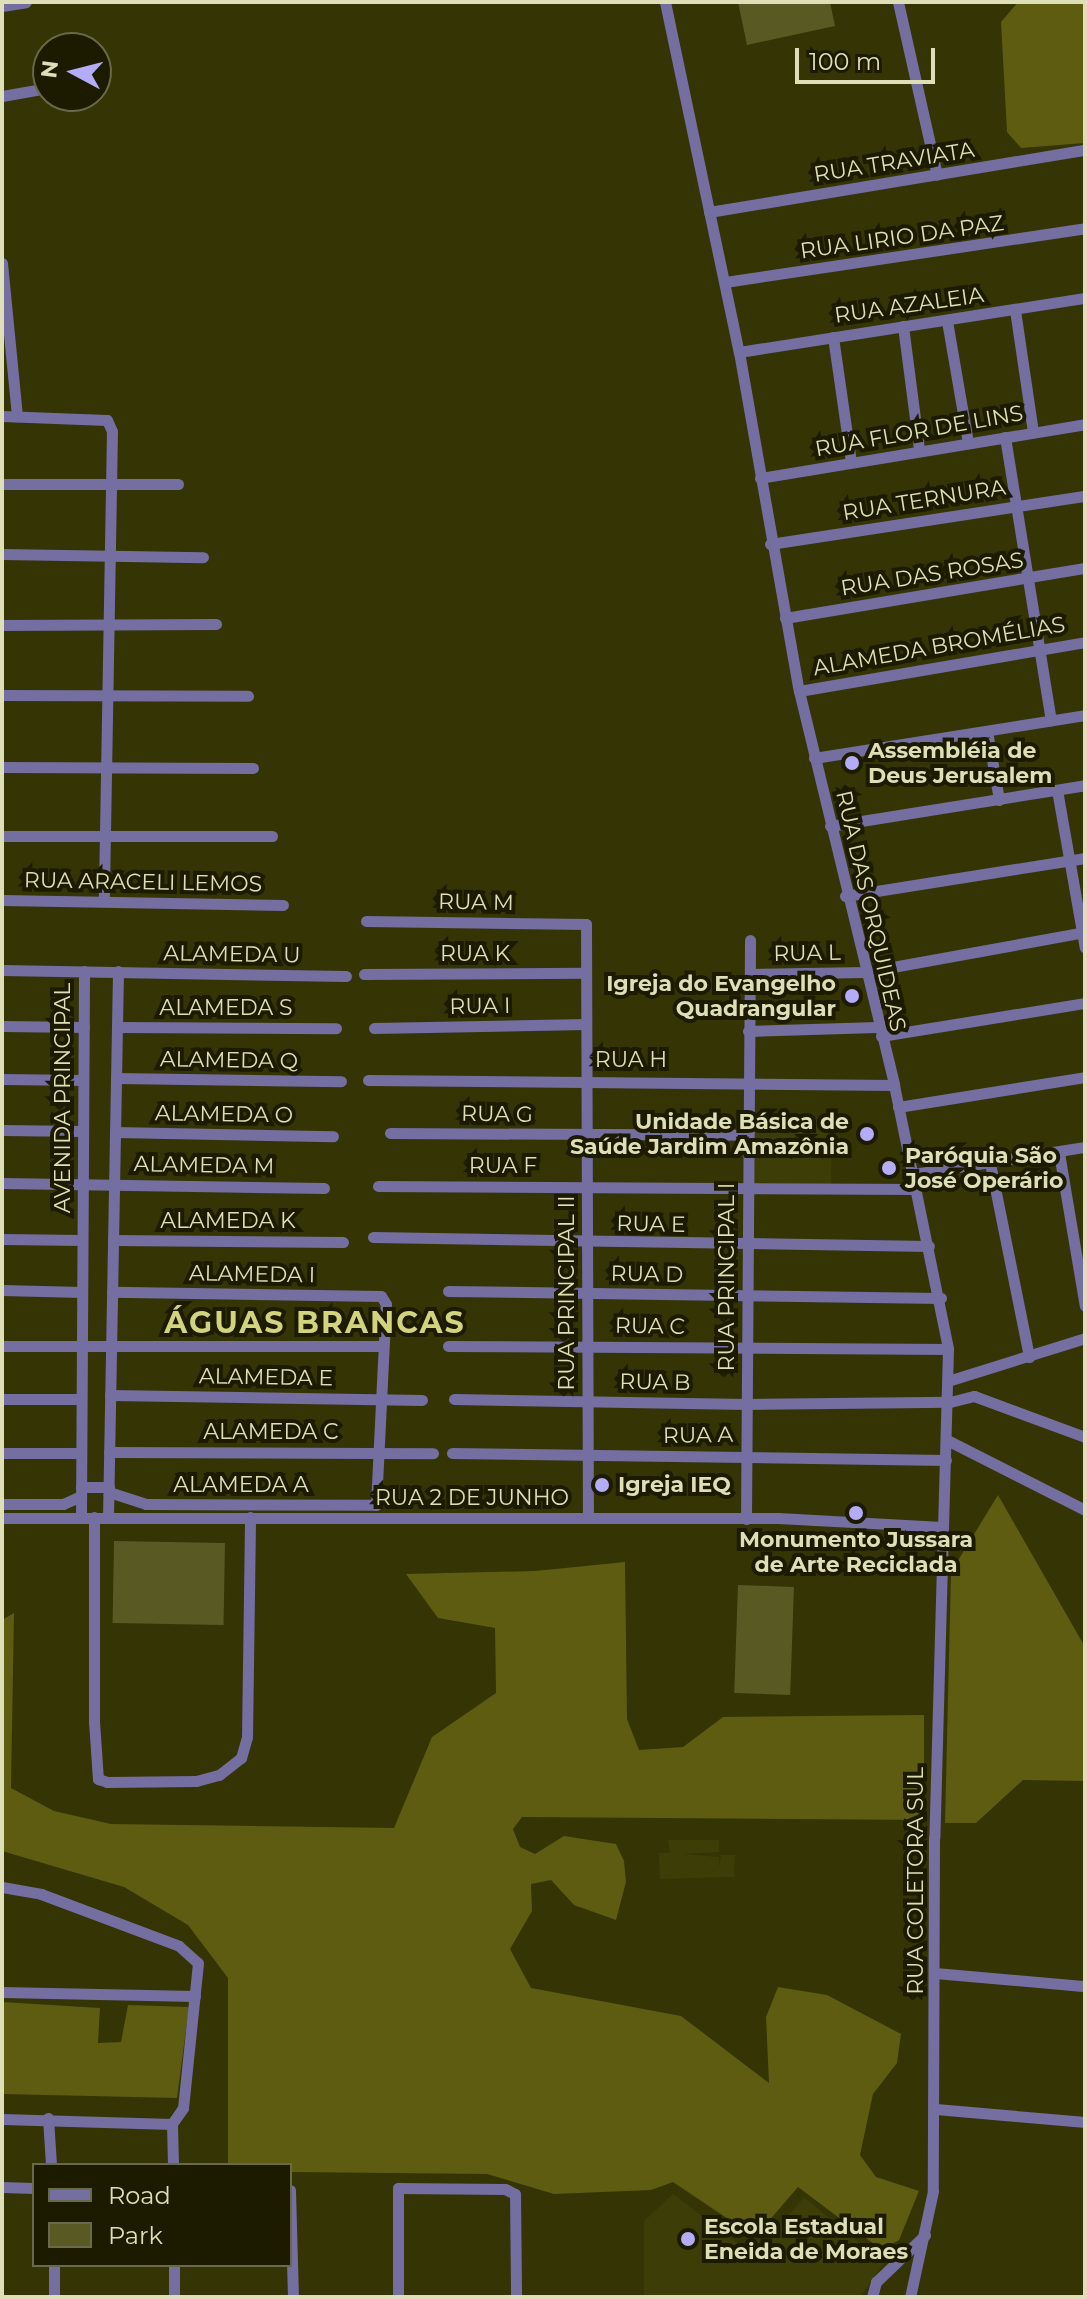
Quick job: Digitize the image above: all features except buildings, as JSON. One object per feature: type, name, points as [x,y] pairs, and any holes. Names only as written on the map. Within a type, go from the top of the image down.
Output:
[{"type":"street","points":[[2,6],[26,2]]},
{"type":"street","name":"RUA DAS ORQUIDEAS","points":[[665,2],[739,352],[770,544],[799,691],[845,896],[894,1085],[941,1298],[951,1380],[942,1527]]},
{"type":"street","points":[[898,2],[937,175]]},
{"type":"street","points":[[2,96],[32,91]]},
{"type":"street","name":"RUA TRAVIATA","points":[[709,212],[1085,150]]},
{"type":"street","name":"RUA LIRIO DA PAZ","points":[[725,282],[1085,228]]},
{"type":"street","points":[[2,263],[17,416]]},
{"type":"street","name":"RUA AZALEIA","points":[[739,352],[1085,298]]},
{"type":"street","points":[[1015,310],[1033,432]]},
{"type":"street","points":[[947,321],[968,443]]},
{"type":"street","points":[[903,326],[919,450]]},
{"type":"street","points":[[833,337],[851,462]]},
{"type":"street","points":[[2,416],[107,420],[112,484],[104,900]]},
{"type":"street","name":"RUA FLOR DE LINS","points":[[760,478],[1085,424]]},
{"type":"street","points":[[1005,437],[1051,720]]},
{"type":"street","points":[[2,484],[178,484]]},
{"type":"street","name":"RUA TERNURA","points":[[770,544],[1085,496]]},
{"type":"street","points":[[2,554],[203,557]]},
{"type":"street","name":"RUA DAS ROSAS","points":[[785,618],[1085,568]]},
{"type":"street","points":[[2,625],[216,624]]},
{"type":"street","name":"ALAMEDA BROMÉLIAS","points":[[799,691],[1085,642]]},
{"type":"street","points":[[2,695],[248,696]]},
{"type":"street","points":[[814,758],[1085,715]]},
{"type":"street","points":[[987,731],[999,800]]},
{"type":"street","points":[[2,767],[253,768]]},
{"type":"street","points":[[830,826],[1085,785]]},
{"type":"street","points":[[1057,790],[1085,948]]},
{"type":"street","points":[[2,836],[272,836]]},
{"type":"street","points":[[845,896],[1085,858]]},
{"type":"street","name":"RUA ARACELI LEMOS","points":[[2,900],[283,905]]},
{"type":"street","name":"RUA M","points":[[366,921],[586,924]]},
{"type":"street","name":"RUA PRINCIPAL II","points":[[586,924],[588,1518]]},
{"type":"street","name":"RUA L","points":[[750,974],[865,972],[1084,932]]},
{"type":"street","name":"RUA PRINCIPAL I","points":[[746,1519],[750,940]]},
{"type":"street","points":[[2,970],[84,971]]},
{"type":"street","name":"AVENIDA PRINCIPAL","points":[[81,1516],[84,971],[118,971]]},
{"type":"street","points":[[108,1517],[118,971]]},
{"type":"street","name":"ALAMEDA U","points":[[118,971],[346,976]]},
{"type":"street","name":"RUA K","points":[[364,974],[586,973]]},
{"type":"street","points":[[748,1031],[879,1031],[1085,1003]]},
{"type":"street","name":"RUA I","points":[[374,1028],[586,1024]]},
{"type":"street","points":[[2,1026],[84,1027]]},
{"type":"street","name":"ALAMEDA S","points":[[117,1027],[336,1028]]},
{"type":"street","points":[[898,1107],[1085,1077]]},
{"type":"street","name":"ALAMEDA Q","points":[[116,1078],[341,1081]]},
{"type":"street","points":[[2,1079],[83,1080]]},
{"type":"street","name":"RUA H","points":[[368,1080],[748,1080],[894,1085]]},
{"type":"street","points":[[2,1130],[83,1131]]},
{"type":"street","name":"ALAMEDA O","points":[[115,1132],[333,1136]]},
{"type":"street","name":"RUA G","points":[[390,1133],[748,1135]]},
{"type":"street","points":[[914,1174],[1085,1147]]},
{"type":"street","points":[[1059,1153],[1085,1306]]},
{"type":"street","points":[[990,1163],[1029,1357]]},
{"type":"street","name":"ALAMEDA M","points":[[2,1183],[114,1182],[324,1188]]},
{"type":"street","name":"RUA F","points":[[378,1186],[748,1191],[917,1189]]},
{"type":"street","name":"RUA E","points":[[373,1237],[587,1244],[929,1246]]},
{"type":"street","points":[[2,1239],[82,1240]]},
{"type":"street","name":"ALAMEDA K","points":[[113,1240],[343,1242]]},
{"type":"street","points":[[2,1290],[82,1292]]},
{"type":"street","name":"RUA D","points":[[448,1291],[941,1298]]},
{"type":"street","name":"ALAMEDA I","points":[[112,1292],[381,1296],[386,1304],[380,1346]]},
{"type":"street","points":[[951,1380],[1085,1338]]},
{"type":"street","points":[[2,1346],[380,1346],[378,1453]]},
{"type":"street","name":"RUA C","points":[[448,1346],[948,1349]]},
{"type":"street","name":"ALAMEDA E","points":[[110,1395],[422,1400]]},
{"type":"street","name":"RUA B","points":[[454,1399],[747,1404],[950,1402],[978,1396],[1085,1437]]},
{"type":"street","points":[[2,1399],[81,1399]]},
{"type":"street","points":[[947,1440],[1085,1510]]},
{"type":"street","name":"ALAMEDA C","points":[[109,1452],[433,1453]]},
{"type":"street","points":[[2,1453],[81,1453]]},
{"type":"street","name":"ALAMEDA A","points":[[2,1504],[63,1504],[81,1492],[109,1490],[146,1504],[376,1505],[378,1453]]},
{"type":"street","name":"RUA A","points":[[452,1453],[588,1457],[747,1454],[946,1460]]},
{"type":"street","points":[[94,1517],[94,1721],[101,1781],[196,1781],[219,1775],[241,1758],[247,1737],[250,1517]]},
{"type":"street","name":"RUA 2 DE JUNHO","points":[[2,1518],[746,1519],[942,1527]]},
{"type":"street","name":"RUA COLETORA SUL","points":[[910,2297],[933,2191],[942,1527]]},
{"type":"street","points":[[2,1887],[41,1894],[179,1946],[198,1963],[183,2108],[172,2124],[173,2163]]},
{"type":"street","points":[[935,1973],[1085,1986]]},
{"type":"street","points":[[2,1992],[195,1996]]},
{"type":"street","points":[[936,2109],[1085,2122]]},
{"type":"street","points":[[48,2118],[51,2163]]},
{"type":"street","points":[[2,2119],[172,2124]]},
{"type":"street","points":[[2,2187],[32,2188]]},
{"type":"street","points":[[398,2297],[398,2188],[505,2189],[515,2194],[516,2297]]},
{"type":"street","points":[[872,2297],[876,2282],[925,2234]]},
{"type":"street","points":[[292,2244],[293,2297]]},
{"type":"street","points":[[54,2267],[54,2297]]},
{"type":"street","points":[[174,2267],[174,2297]]},
{"type":"shaded area","points":[[1018,2],[1085,2],[1085,143],[1021,148],[1007,132],[1001,22]]},
{"type":"shaded area","points":[[754,1119],[832,1120],[831,1184],[753,1183]]},
{"type":"shaded area","points":[[998,1495],[1085,1647],[1085,1781],[1023,1780],[976,1823],[945,1823],[951,1572]]},
{"type":"shaded area","points":[[625,1562],[627,1719],[639,1750],[683,1747],[723,1717],[924,1715],[924,1820],[522,1817],[513,1829],[520,1847],[535,1854],[564,1836],[616,1844],[624,1861],[626,1882],[616,1920],[574,1905],[551,1880],[531,1884],[532,1911],[510,1949],[531,1988],[681,2016],[769,2083],[766,2017],[778,1987],[827,1995],[901,2034],[897,2063],[873,2094],[860,2155],[876,2177],[919,2191],[899,2240],[882,2250],[798,2187],[755,2237],[673,2182],[651,2190],[554,2194],[487,2174],[292,2172],[292,2163],[228,2163],[228,1978],[188,1925],[124,1887],[2,1851],[2,1620],[14,1613],[11,1788],[54,1811],[111,1824],[394,1828],[432,1737],[496,1693],[495,1628],[438,1618],[406,1574],[535,1571]]},
{"type":"shaded area","points":[[668,1840],[719,1840],[719,1852],[683,1854],[719,1857],[719,1867],[721,1855],[735,1855],[734,1877],[660,1879],[659,1853],[670,1853]]},
{"type":"shaded area","points":[[2,2002],[100,2008],[98,2043],[121,2042],[128,2005],[189,2007],[177,2098],[2,2094]]},
{"type":"shaded area","name":"Escola Estadual Eneida de Moraes","points":[[673,2194],[754,2256],[804,2197],[884,2263],[860,2297],[644,2297],[644,2221]]},
{"type":"green space","points":[[738,2],[830,2],[835,26],[747,45]]},
{"type":"green space","points":[[114,1541],[225,1543],[224,1625],[113,1623]]},
{"type":"green space","points":[[738,1585],[794,1587],[790,1695],[734,1693]]},
{"type":"place","name":"Assembléia de Deus Jerusalem","points":[[852,763]]},
{"type":"place","name":"Igreja do Evangelho Quadrangular","points":[[852,996]]},
{"type":"place","name":"Unidade Básica de Saúde Jardim Amazônia","points":[[867,1134]]},
{"type":"place","name":"Paróquia São José Operário","points":[[889,1168]]},
{"type":"place","name":"Igreja IEQ","points":[[602,1485]]},
{"type":"place","name":"Monumento Jussara de Arte Reciclada","points":[[856,1513]]},
{"type":"place","name":"Escola Estadual Eneida de Moraes","points":[[688,2239]]},
{"type":"district","name":"ÁGUAS BRANCAS","points":[[315,1323]]}]
